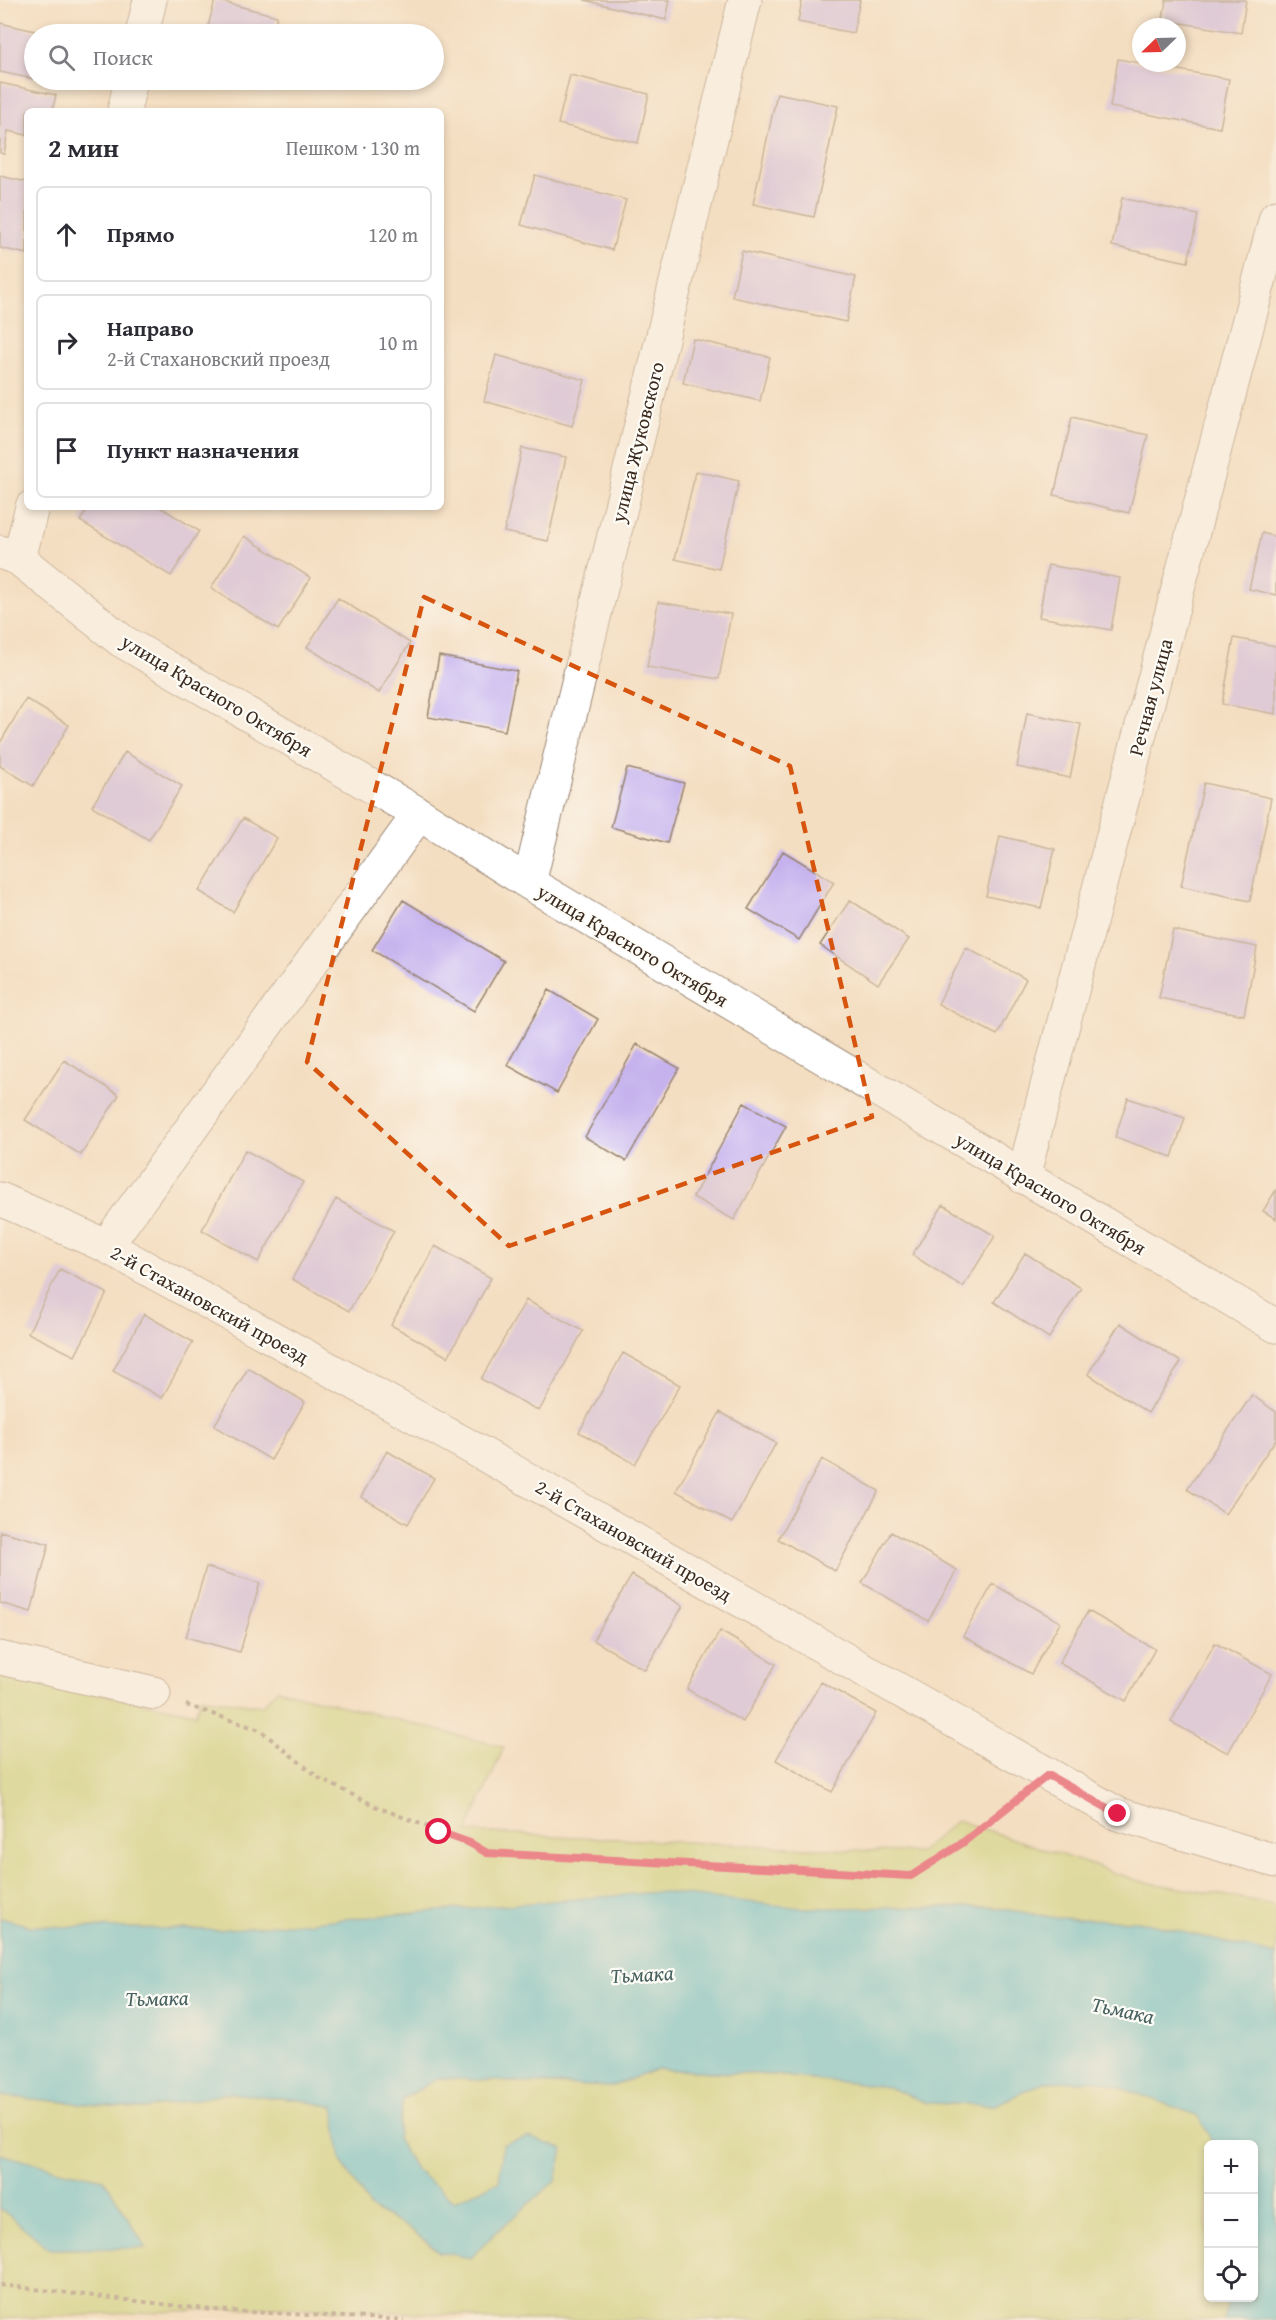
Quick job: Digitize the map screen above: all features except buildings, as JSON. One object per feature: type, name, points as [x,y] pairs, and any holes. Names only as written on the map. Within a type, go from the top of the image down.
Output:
[{"type":"street","points":[[144,24],[150,0]]},
{"type":"street","name":"улица Жуковского","points":[[529,883],[745,0]]},
{"type":"street","points":[[125,108],[129,90]]},
{"type":"street","name":"Речная улица","points":[[1023,1177],[1275,229]]},
{"type":"street","points":[[10,556],[31,510]]},
{"type":"street","name":"улица Красного Октября","points":[[10,556],[122,640],[1276,1326]]},
{"type":"street","points":[[106,1246],[418,814]]},
{"type":"street","name":"2-й Стахановский проезд","points":[[0,1199],[106,1246],[467,1445],[1118,1814],[1276,1861]]},
{"type":"street","points":[[0,1658],[154,1693]]},
{"type":"path","points":[[154,1693],[260,1730],[319,1778],[377,1807],[470,1843],[487,1853],[911,1876],[961,1844],[1048,1775]]},
{"type":"path","points":[[0,2285],[213,2310],[404,2320]]},
{"type":"highlighted area","points":[[424,597],[790,766],[872,1117],[509,1246],[307,1062]]},
{"type":"green space","points":[[0,1674],[196,1713],[200,1697],[262,1706],[277,1689],[504,1747],[467,1832],[919,1853],[957,1820],[1139,1881],[1257,1901],[1276,1907],[1276,1955],[1138,1921],[1056,1918],[991,1907],[803,1908],[217,1930],[30,1926],[0,1918]]},
{"type":"green space","points":[[657,2069],[775,2075],[888,2087],[926,2103],[995,2105],[1044,2082],[1100,2080],[1199,2116],[1211,2140],[1204,2140],[1204,2302],[1227,2302],[1224,2320],[479,2320],[467,2315],[274,2307],[0,2319],[0,2208],[50,2249],[146,2248],[104,2179],[0,2154],[0,2096],[143,2109],[229,2093],[300,2100],[335,2107],[341,2161],[371,2208],[412,2230],[439,2252],[471,2258],[493,2235],[499,2182],[454,2201],[415,2169],[397,2139],[403,2099],[438,2078],[610,2087]]},
{"type":"water","name":"Тьмака","points":[[657,1892],[803,1908],[991,1907],[1056,1918],[1138,1921],[1276,1955],[1276,2320],[1224,2320],[1227,2302],[1258,2302],[1258,2140],[1211,2140],[1199,2116],[1100,2080],[1044,2082],[995,2105],[926,2103],[888,2087],[775,2075],[657,2069],[610,2087],[438,2078],[403,2099],[397,2139],[415,2169],[454,2201],[499,2182],[503,2144],[528,2137],[563,2149],[556,2180],[493,2235],[471,2258],[439,2252],[412,2230],[371,2208],[341,2161],[334,2107],[300,2100],[229,2093],[143,2109],[0,2096],[0,1918],[30,1926],[217,1930]]},
{"type":"water","points":[[0,2154],[104,2179],[146,2248],[50,2249],[0,2208]]},
{"type":"route","points":[[439,1832],[470,1843],[487,1853],[911,1876],[961,1844],[1048,1775],[1118,1814]]}]
